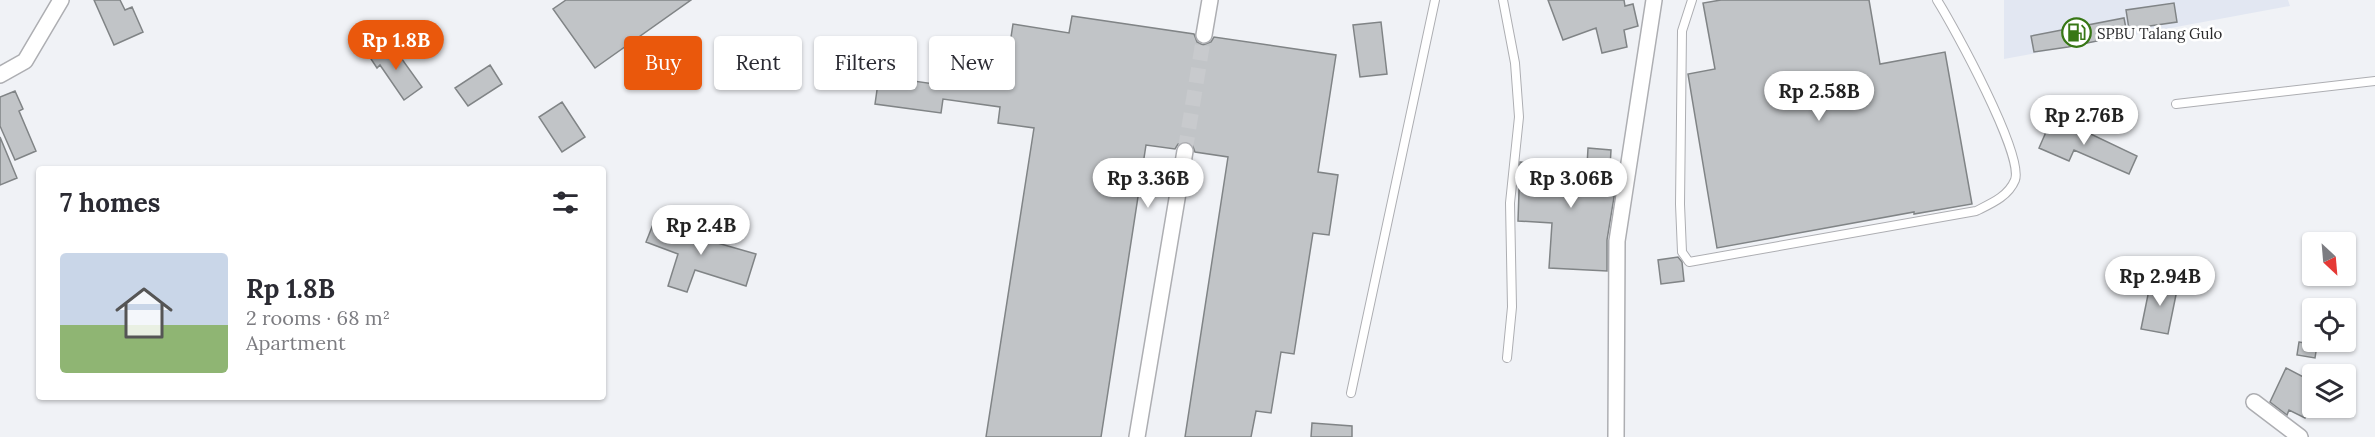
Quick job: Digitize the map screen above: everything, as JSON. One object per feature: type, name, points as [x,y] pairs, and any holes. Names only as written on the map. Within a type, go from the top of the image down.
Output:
[{"type":"street","points":[[0,75],[25,61],[62,0]]},
{"type":"street","points":[[1204,35],[1210,0]]},
{"type":"street","points":[[1616,437],[1617,241],[1654,0]]},
{"type":"street","points":[[1137,437],[1185,151]]},
{"type":"street","points":[[2254,402],[2300,437]]},
{"type":"lane","points":[[1351,393],[1435,0]]},
{"type":"lane","points":[[1503,0],[1515,63],[1519,117],[1510,203],[1512,307],[1508,358]]},
{"type":"lane","points":[[1692,0],[1682,31],[1680,204],[1682,252],[1689,262],[1976,211],[1996,201],[2009,190],[2017,170],[2013,155],[1992,104],[1937,0]]},
{"type":"lane","points":[[2176,104],[2375,81]]},
{"type":"shaded area","name":"SPBU Talang Gulo","points":[[2004,0],[2288,0],[2290,6],[2004,59]]},
{"type":"building","points":[[94,0],[120,0],[125,10],[132,7],[143,32],[114,45]]},
{"type":"building","points":[[566,0],[691,0],[640,36],[624,36],[624,47],[595,68],[553,9]]},
{"type":"building","points":[[1548,0],[1624,0],[1625,6],[1633,4],[1638,26],[1624,30],[1627,47],[1602,53],[1596,28],[1563,40]]},
{"type":"building","points":[[1721,0],[1869,0],[1880,64],[1945,52],[1972,204],[1914,214],[1914,212],[1717,248],[1688,74],[1715,69],[1703,3]]},
{"type":"building","points":[[2174,3],[2177,22],[2129,29],[2126,10]]},
{"type":"building","points":[[1072,16],[1194,34],[1197,42],[1203,45],[1211,42],[1214,37],[1336,55],[1318,172],[1338,175],[1329,235],[1313,233],[1294,354],[1281,352],[1271,413],[1256,411],[1251,437],[1185,437],[1228,157],[1195,152],[1192,144],[1186,141],[1178,144],[1175,149],[1146,145],[1101,437],[986,437],[1034,128],[998,123],[1000,107],[943,99],[941,113],[875,104],[877,90],[917,90],[917,82],[929,83],[929,90],[1015,90],[1015,36],[1011,36],[1013,24],[1069,33]]},
{"type":"building","points":[[2124,18],[2127,34],[2034,52],[2031,36]]},
{"type":"building","points":[[1381,22],[1387,74],[1360,77],[1353,25]]},
{"type":"building","points":[[387,43],[396,57],[399,55],[422,87],[404,100],[380,65],[377,68],[369,56]]},
{"type":"building","points":[[490,65],[502,84],[468,106],[455,88]]},
{"type":"building","points":[[15,91],[23,109],[19,111],[36,151],[15,160],[0,126],[0,97]]},
{"type":"building","points":[[562,102],[585,137],[562,152],[539,117]]},
{"type":"building","points":[[2053,116],[2137,156],[2129,174],[2074,150],[2069,161],[2039,148]]},
{"type":"building","points":[[0,137],[17,178],[0,185]]},
{"type":"building","points":[[1588,148],[1611,150],[1609,185],[1616,185],[1607,240],[1607,271],[1549,268],[1552,223],[1518,221],[1520,162],[1587,166]]},
{"type":"building","points":[[654,222],[692,237],[696,225],[717,233],[714,242],[756,254],[746,286],[695,270],[687,292],[668,286],[678,254],[646,242]]},
{"type":"building","points":[[1678,257],[1682,262],[1684,281],[1661,284],[1658,260]]},
{"type":"building","points":[[2151,280],[2178,285],[2168,334],[2141,329]]},
{"type":"building","points":[[2299,342],[2302,342],[2302,352],[2316,352],[2315,358],[2297,355]]},
{"type":"building","points":[[2286,368],[2302,376],[2302,416],[2289,410],[2287,415],[2270,402]]},
{"type":"building","points":[[1312,423],[1352,426],[1352,437],[1311,437]]},
{"type":"tunnel","points":[[1185,151],[1204,35]]},
{"type":"place","name":"SPBU Talang Gulo","points":[[2076,33]]}]
